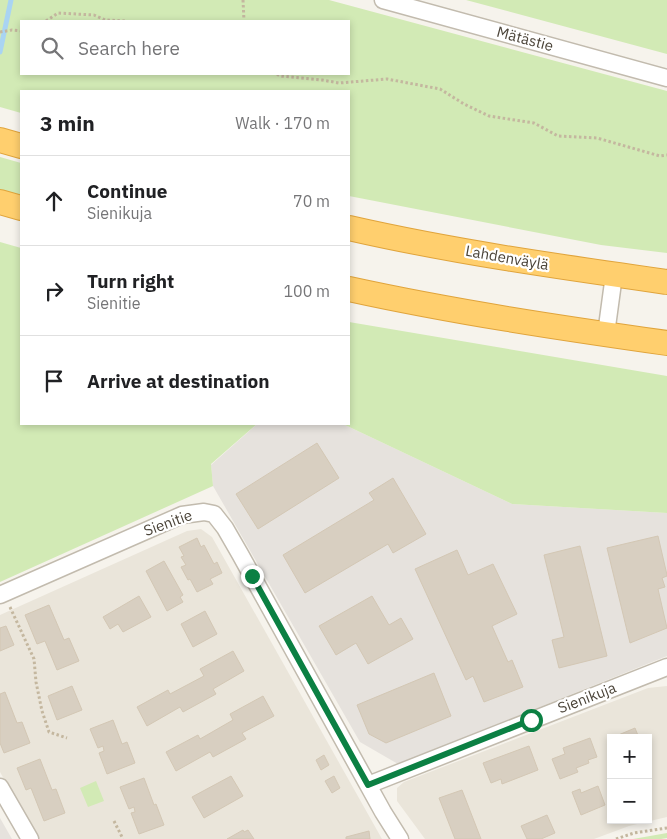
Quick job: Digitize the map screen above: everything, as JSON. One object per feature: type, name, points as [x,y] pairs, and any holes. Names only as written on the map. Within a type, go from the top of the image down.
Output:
[{"type":"highway","points":[[0,140],[20,146]]},
{"type":"highway","points":[[0,202],[20,208]]},
{"type":"highway","name":"Lahdenväylä","points":[[350,228],[531,262],[667,282]]},
{"type":"highway","points":[[350,289],[524,322],[667,343]]},
{"type":"street","name":"Mätästie","points":[[384,0],[667,78]]},
{"type":"street","points":[[606,334],[614,275]]},
{"type":"street","name":"Sienitie","points":[[4,600],[182,514],[204,512],[214,514],[225,528],[240,554],[400,839]]},
{"type":"street","name":"Sienikuja","points":[[368,785],[667,667]]},
{"type":"street","points":[[0,788],[30,839]]},
{"type":"path","points":[[243,0],[244,20]]},
{"type":"path","points":[[48,20],[58,13],[94,14],[106,20]]},
{"type":"path","points":[[0,32],[20,31]]},
{"type":"path","points":[[278,75],[339,83],[387,79],[440,89],[464,104],[490,116],[534,123],[558,136],[597,138],[660,156],[667,154]]},
{"type":"path","points":[[4,600],[34,659],[36,682],[49,732],[67,738]]},
{"type":"path","points":[[114,821],[123,839]]},
{"type":"path","points":[[616,839],[634,833],[667,828]]},
{"type":"shaded area","points":[[256,425],[345,425],[512,504],[667,513],[667,656],[398,764],[360,742],[213,486],[211,465]]},
{"type":"shaded area","points":[[201,529],[212,537],[382,839],[38,839],[0,772],[0,615],[187,531]]},
{"type":"shaded area","points":[[667,686],[667,817],[652,821],[652,734],[607,734],[607,824],[637,824],[594,839],[425,839],[397,801],[397,788],[404,782],[648,688]]},
{"type":"shaded area","points":[[0,818],[12,839],[0,839]]},
{"type":"green space","points":[[0,0],[329,0],[667,91],[667,253],[601,245],[350,196],[350,90],[20,90],[20,113],[0,107]]},
{"type":"green space","points":[[466,0],[667,0],[667,54]]},
{"type":"green space","points":[[0,157],[20,163],[20,195],[0,190]]},
{"type":"green space","points":[[0,242],[20,248],[20,425],[256,425],[211,464],[213,486],[0,582]]},
{"type":"green space","points":[[350,322],[667,376],[667,513],[512,504],[345,425],[350,425]]},
{"type":"green space","points":[[96,781],[104,801],[88,807],[80,788]]},
{"type":"green space","points":[[667,833],[667,838],[633,839]]},
{"type":"building","points":[[317,443],[339,478],[258,529],[236,494]]},
{"type":"building","points":[[393,478],[426,534],[393,553],[388,544],[305,593],[283,555],[374,500],[369,493]]},
{"type":"building","points":[[658,536],[667,576],[662,578],[665,587],[658,589],[667,628],[630,643],[607,548]]},
{"type":"building","points":[[197,538],[201,547],[204,545],[214,564],[217,562],[222,573],[210,579],[213,584],[197,592],[181,567],[186,565],[181,557],[184,556],[179,547]]},
{"type":"building","points":[[580,546],[607,656],[559,668],[552,640],[564,637],[544,555]]},
{"type":"building","points":[[457,550],[468,575],[493,564],[517,614],[492,626],[508,662],[512,660],[523,687],[484,702],[473,676],[466,680],[415,569]]},
{"type":"building","points":[[164,561],[183,595],[180,597],[183,602],[167,611],[146,571]]},
{"type":"building","points":[[139,596],[151,617],[123,632],[118,624],[110,629],[103,617]]},
{"type":"building","points":[[372,596],[389,625],[401,618],[413,639],[368,664],[356,643],[336,655],[319,626]]},
{"type":"building","points":[[49,605],[64,640],[69,638],[79,661],[57,670],[45,641],[37,644],[25,615]]},
{"type":"building","points":[[205,611],[217,634],[193,647],[181,624]]},
{"type":"building","points":[[6,626],[14,645],[0,651],[0,628]]},
{"type":"building","points":[[233,651],[244,671],[213,689],[216,694],[183,712],[180,707],[147,726],[137,707],[168,690],[170,694],[204,676],[200,669]]},
{"type":"building","points":[[434,673],[451,716],[386,743],[369,734],[357,705]]},
{"type":"building","points":[[72,686],[82,710],[57,720],[48,696]]},
{"type":"building","points":[[5,692],[17,723],[22,722],[30,743],[4,753],[0,743],[0,694]]},
{"type":"building","points":[[263,696],[274,716],[242,733],[246,739],[213,757],[210,752],[176,771],[166,752],[198,735],[200,739],[233,720],[230,714]]},
{"type":"building","points":[[113,720],[122,744],[127,742],[135,763],[107,774],[99,753],[104,751],[103,746],[98,748],[90,729]]},
{"type":"building","points":[[635,728],[637,734],[621,734]]},
{"type":"building","points":[[590,738],[597,757],[588,760],[589,763],[576,768],[578,772],[560,779],[552,759],[565,754],[563,748]]},
{"type":"building","points":[[529,746],[538,770],[502,784],[501,779],[491,783],[483,763]]},
{"type":"building","points":[[324,755],[329,765],[321,770],[316,760]]},
{"type":"building","points":[[40,759],[52,790],[56,789],[65,813],[44,821],[31,788],[26,790],[17,768]]},
{"type":"building","points":[[231,776],[243,796],[204,818],[192,797]]},
{"type":"building","points":[[334,776],[340,788],[332,793],[325,781]]},
{"type":"building","points":[[144,778],[164,825],[139,834],[131,813],[135,812],[134,807],[129,809],[120,787]]},
{"type":"building","points":[[598,786],[605,805],[581,815],[572,792],[580,789],[581,793]]},
{"type":"building","points":[[462,790],[481,839],[455,839],[439,798]]},
{"type":"building","points":[[547,815],[555,833],[541,839],[527,839],[521,826]]},
{"type":"building","points":[[243,830],[244,832],[248,830],[254,839],[227,839]]},
{"type":"building","points":[[369,831],[370,839],[346,839],[346,837]]},
{"type":"waterway","points":[[0,52],[11,0]]},
{"type":"route","points":[[252,576],[368,785],[531,720]]}]
